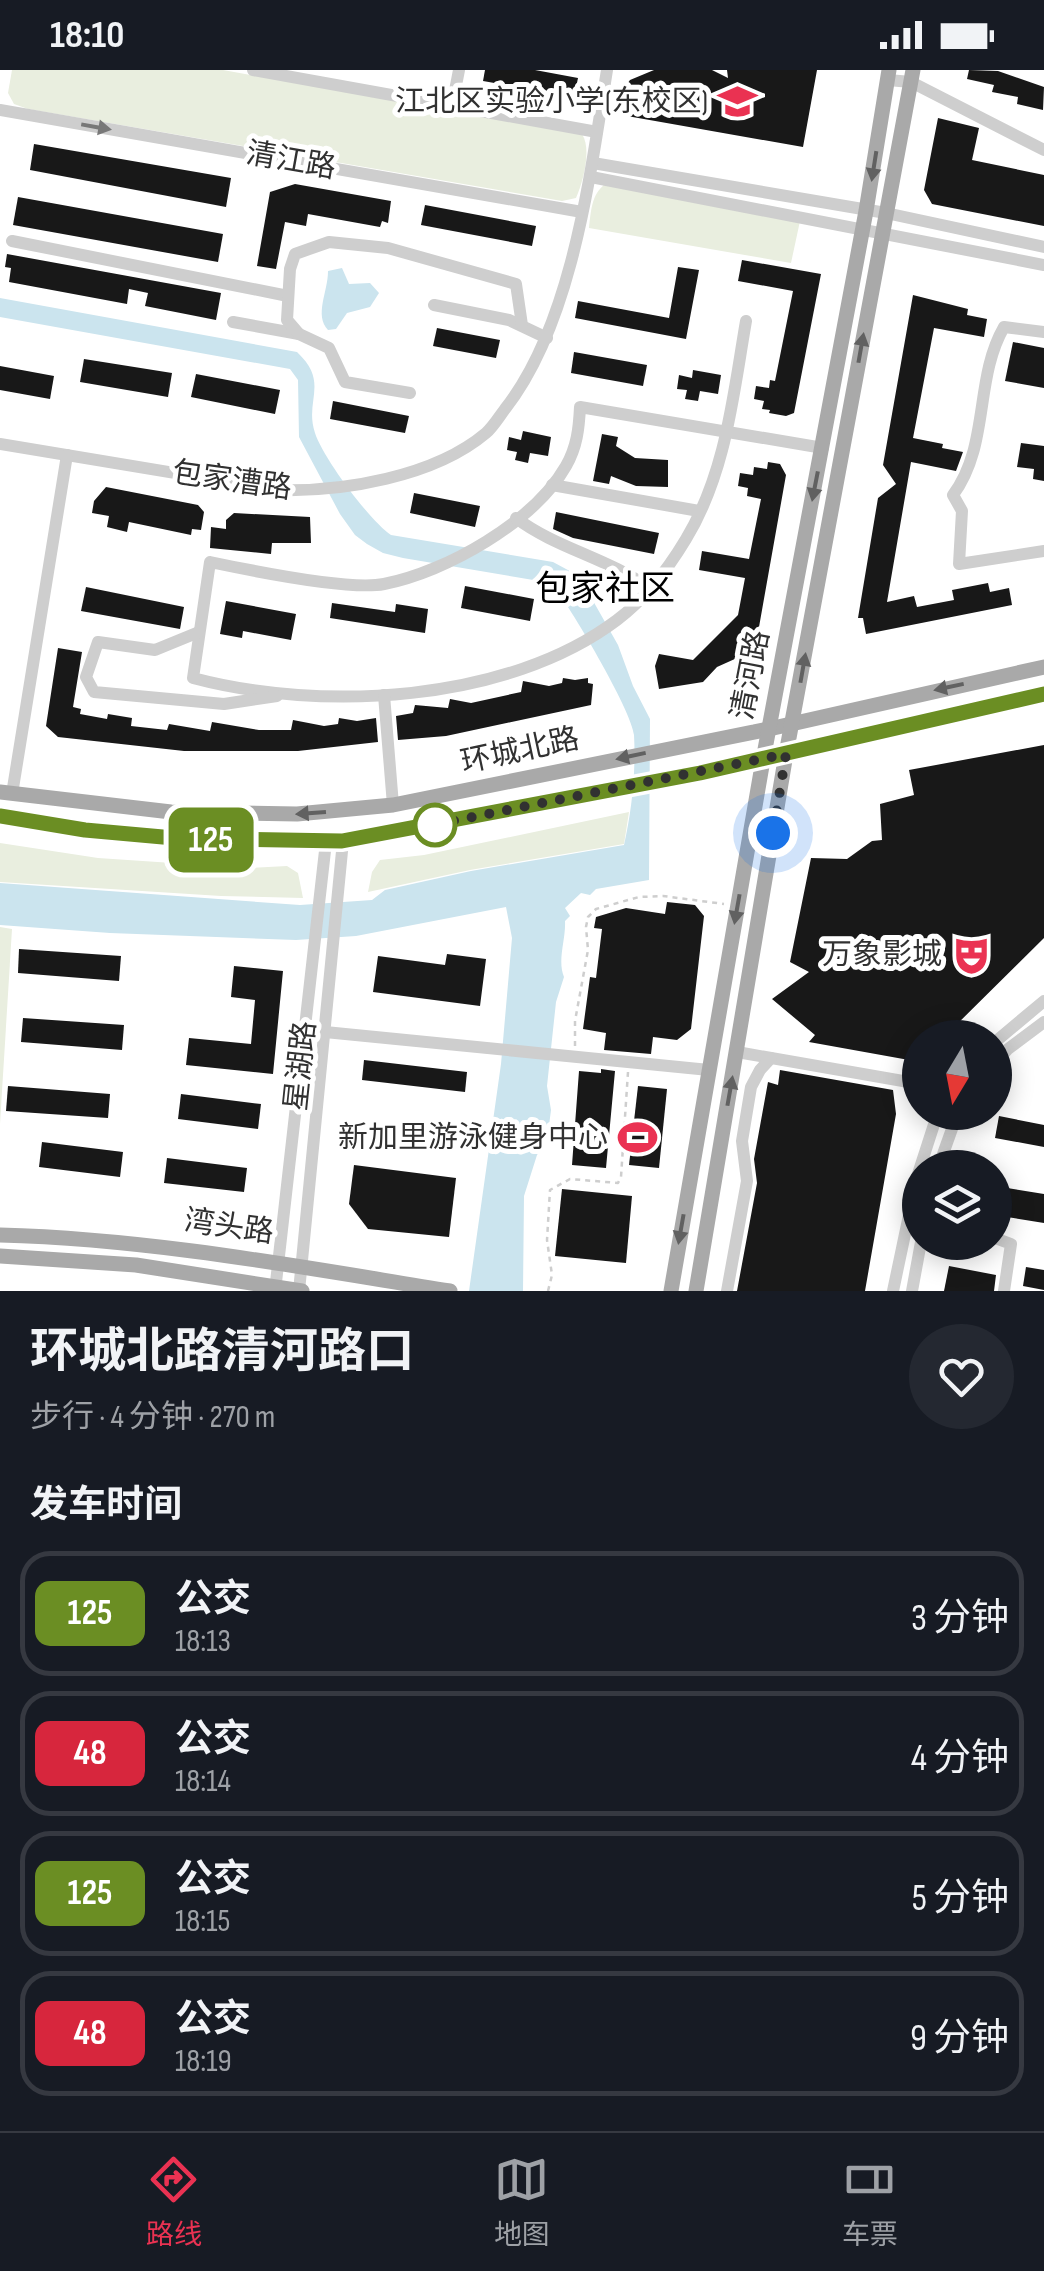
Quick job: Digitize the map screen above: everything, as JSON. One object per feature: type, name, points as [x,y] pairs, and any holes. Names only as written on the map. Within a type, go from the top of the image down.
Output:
[{"type":"main road","name":"清河路","points":[[671,1291],[763,760],[889,75]]},
{"type":"main road","name":"清河路","points":[[696,1291],[786,754],[912,76]]},
{"type":"main road","name":"环城北路","points":[[6,793],[171,812],[297,814],[393,805],[769,729],[1044,667]]},
{"type":"main road","name":"环城北路","points":[[0,816],[85,830],[174,838],[334,842],[763,760],[1044,694]]},
{"type":"main road","name":"湾头路","points":[[0,1235],[98,1239],[279,1262],[450,1291]]},
{"type":"main road","name":"湾头路","points":[[0,1256],[136,1265],[300,1291]]},
{"type":"street","points":[[253,70],[597,132]]},
{"type":"street","points":[[452,106],[459,70]]},
{"type":"street","name":"包家漕路","points":[[0,444],[276,490],[323,492],[397,477],[453,453],[486,433],[516,394],[547,338],[592,170],[608,70]]},
{"type":"street","points":[[889,75],[912,76],[1044,150]]},
{"type":"street","name":"清江路","points":[[0,110],[582,212]]},
{"type":"street","points":[[592,170],[886,213],[1044,247]]},
{"type":"street","points":[[592,170],[1044,265]]},
{"type":"street","points":[[12,241],[288,296]]},
{"type":"street","points":[[300,334],[287,320],[290,269],[295,254],[329,242],[388,248],[516,284],[522,325]]},
{"type":"street","points":[[434,305],[522,325],[547,338]]},
{"type":"street","points":[[746,321],[727,432],[718,473],[686,539],[650,589],[617,620],[550,656],[478,681],[432,691],[290,694],[192,678],[210,562],[352,585],[384,584],[432,568],[479,548],[542,498],[566,466],[578,436],[580,407],[727,432],[822,448]]},
{"type":"street","points":[[232,322],[300,334],[329,348],[346,382],[410,393]]},
{"type":"street","points":[[1044,332],[1004,327],[992,348],[974,459],[954,495],[962,511],[959,564],[1044,551]]},
{"type":"street","points":[[6,793],[67,456]]},
{"type":"street","points":[[552,485],[699,512]]},
{"type":"street","points":[[516,518],[539,536],[600,559],[650,589]]},
{"type":"street","points":[[199,632],[156,650],[98,642],[86,677],[94,692],[224,704],[290,694]]},
{"type":"street","points":[[384,695],[393,805]]},
{"type":"street","name":"星湖路","points":[[300,1291],[325,1032],[334,842]]},
{"type":"street","name":"星湖路","points":[[275,1289],[334,842]]},
{"type":"street","points":[[1012,1028],[1044,1002]]},
{"type":"street","points":[[1012,1045],[1044,1022]]},
{"type":"street","points":[[325,1032],[709,1070]]},
{"type":"street","points":[[737,1052],[902,1081]]},
{"type":"street","points":[[848,1072],[856,1056]]},
{"type":"street","points":[[727,1291],[747,1180],[742,1141],[751,1087],[771,1058]]},
{"type":"street","points":[[893,1291],[917,1177],[932,1130]]},
{"type":"street","points":[[912,1291],[918,1260]]},
{"type":"street","points":[[1004,1291],[1009,1260]]},
{"type":"path","points":[[575,1046],[588,950],[586,927],[588,917],[596,909],[640,896],[725,904]]},
{"type":"path","points":[[548,1291],[552,1274],[547,1240],[550,1190],[570,1179],[618,1183],[628,1071]]},
{"type":"shaded area","points":[[12,70],[223,70],[582,134],[585,166],[576,198],[562,201],[28,109],[14,104],[8,93]]},
{"type":"shaded area","points":[[605,184],[800,221],[791,263],[589,228],[594,199]]},
{"type":"shaded area","points":[[629,812],[624,844],[368,892],[372,872],[380,860],[424,855]]},
{"type":"shaded area","points":[[0,843],[98,858],[247,868],[287,866],[298,873],[303,898],[0,882]]},
{"type":"shaded area","points":[[0,927],[12,929],[0,1124]]},
{"type":"water","points":[[342,268],[349,284],[370,283],[379,293],[370,307],[347,313],[336,329],[328,330],[322,310],[328,271]]},
{"type":"water","points":[[0,298],[297,352],[312,373],[312,421],[320,444],[348,488],[382,528],[391,535],[553,562],[579,576],[618,645],[650,719],[649,880],[596,889],[590,895],[581,893],[565,908],[570,916],[565,921],[561,964],[564,977],[556,1002],[547,1086],[551,1110],[547,1141],[537,1155],[524,1196],[523,1291],[469,1291],[501,1064],[512,938],[506,907],[356,936],[296,940],[110,933],[0,925],[0,883],[300,905],[372,900],[385,890],[471,871],[624,845],[633,790],[634,735],[612,682],[551,583],[403,558],[383,553],[355,535],[299,437],[298,380],[290,369],[0,317]]},
{"type":"building","points":[[485,70],[535,70],[578,78],[574,97],[483,81]]},
{"type":"building","points":[[654,70],[712,70],[728,78],[727,70],[817,70],[803,147],[610,113],[613,94],[619,95],[630,80]]},
{"type":"building","points":[[969,70],[998,71],[1044,87],[1043,110],[1017,104],[1018,97],[992,92],[994,85],[967,79]]},
{"type":"building","points":[[938,118],[979,128],[972,160],[1044,175],[1044,226],[932,204],[924,190]]},
{"type":"building","points":[[34,144],[231,178],[226,207],[30,170]]},
{"type":"building","points":[[295,184],[391,201],[388,223],[382,221],[380,227],[308,214],[306,226],[285,222],[276,269],[257,266],[270,192]]},
{"type":"building","points":[[18,197],[223,234],[218,262],[13,225]]},
{"type":"building","points":[[425,205],[536,226],[532,246],[421,225]]},
{"type":"building","points":[[7,254],[221,293],[216,320],[145,306],[148,293],[129,289],[127,304],[9,282]]},
{"type":"building","points":[[742,260],[821,274],[794,413],[786,416],[769,413],[770,410],[762,409],[764,401],[754,399],[756,386],[769,388],[770,380],[775,381],[793,291],[738,281]]},
{"type":"building","points":[[678,267],[699,270],[686,339],[575,318],[578,301],[669,318]]},
{"type":"building","points":[[913,295],[968,309],[967,315],[987,319],[984,337],[934,328],[913,438],[963,452],[956,471],[911,462],[887,602],[914,596],[917,607],[954,600],[952,590],[988,583],[990,592],[1009,588],[1012,605],[866,634],[863,618],[858,618],[878,498],[896,484],[883,465]]},
{"type":"building","points":[[437,328],[500,340],[496,358],[433,346]]},
{"type":"building","points":[[1013,342],[1044,348],[1044,388],[1005,381]]},
{"type":"building","points":[[574,352],[647,365],[643,386],[571,373]]},
{"type":"building","points":[[84,359],[172,373],[168,397],[80,382]]},
{"type":"building","points":[[0,366],[54,376],[50,399],[0,390]]},
{"type":"building","points":[[693,370],[721,375],[718,394],[700,391],[698,401],[685,399],[687,390],[677,389],[679,375],[692,378]]},
{"type":"building","points":[[196,374],[280,390],[275,414],[191,397]]},
{"type":"building","points":[[333,401],[409,416],[405,433],[330,419]]},
{"type":"building","points":[[523,431],[551,437],[548,456],[530,453],[528,463],[515,460],[517,452],[507,450],[509,437],[521,440]]},
{"type":"building","points":[[602,434],[618,437],[616,446],[635,458],[668,460],[668,487],[636,486],[611,476],[609,484],[593,481]]},
{"type":"building","points":[[1021,443],[1044,446],[1044,481],[1033,479],[1034,469],[1017,467]]},
{"type":"building","points":[[768,462],[780,464],[786,475],[759,627],[746,639],[737,658],[717,667],[703,682],[659,689],[655,666],[659,654],[693,660],[738,615],[745,578],[699,570],[702,551],[749,559],[761,499],[747,496],[748,488],[738,486],[740,473],[753,475],[754,467],[767,469]]},
{"type":"building","points":[[106,487],[198,505],[204,512],[201,530],[192,529],[191,535],[129,522],[127,532],[107,527],[109,516],[92,513],[94,501]]},
{"type":"building","points":[[414,493],[480,506],[475,527],[410,513]]},
{"type":"building","points":[[556,512],[659,533],[654,554],[573,538],[553,529]]},
{"type":"building","points":[[234,513],[310,517],[311,543],[272,543],[271,554],[210,548],[211,527],[226,529],[226,520]]},
{"type":"building","points":[[465,586],[534,599],[530,621],[461,608]]},
{"type":"building","points":[[86,587],[184,607],[180,629],[81,611]]},
{"type":"building","points":[[226,601],[296,614],[291,640],[243,631],[242,638],[220,634]]},
{"type":"building","points":[[332,603],[395,612],[396,604],[428,609],[425,633],[330,618]]},
{"type":"building","points":[[58,648],[82,652],[73,707],[81,709],[80,714],[132,718],[131,726],[167,730],[169,724],[210,731],[212,722],[259,730],[291,730],[293,720],[324,726],[338,724],[339,718],[376,718],[378,742],[298,751],[184,751],[58,737],[46,726]]},
{"type":"building","points":[[563,678],[588,678],[588,683],[593,684],[591,705],[446,736],[398,740],[396,716],[413,713],[415,705],[448,708],[450,699],[471,703],[521,692],[523,681],[549,686],[562,683]]},
{"type":"building","points":[[1044,745],[1044,938],[961,1020],[902,1020],[902,1059],[809,1042],[815,1035],[772,999],[809,972],[790,962],[811,858],[847,859],[872,841],[882,840],[880,804],[914,795],[909,770]]},
{"type":"building","points":[[667,902],[695,905],[704,916],[691,1029],[677,1040],[653,1037],[651,1054],[604,1050],[606,1033],[583,1029],[590,977],[596,978],[602,929],[594,928],[596,917],[626,908],[665,914]]},
{"type":"building","points":[[19,949],[121,956],[119,981],[18,973]]},
{"type":"building","points":[[447,954],[486,959],[480,1006],[373,992],[378,956],[445,965]]},
{"type":"building","points":[[234,966],[283,971],[273,1074],[186,1065],[189,1038],[251,1044],[255,1000],[231,997]]},
{"type":"building","points":[[23,1018],[124,1025],[122,1050],[21,1042]]},
{"type":"building","points":[[364,1060],[467,1072],[465,1092],[362,1080]]},
{"type":"building","points":[[601,1069],[615,1071],[606,1168],[572,1165],[579,1071],[601,1073]]},
{"type":"building","points":[[780,1070],[893,1090],[896,1114],[865,1291],[737,1291],[757,1183],[754,1159],[768,1082],[778,1085]]},
{"type":"building","points":[[8,1086],[110,1094],[108,1118],[6,1111]]},
{"type":"building","points":[[638,1086],[667,1089],[659,1168],[629,1165]]},
{"type":"building","points":[[181,1094],[261,1104],[258,1129],[178,1119]]},
{"type":"building","points":[[1012,1119],[1044,1125],[1044,1147],[995,1138],[996,1130],[1012,1130]]},
{"type":"building","points":[[42,1142],[123,1152],[120,1177],[39,1167]]},
{"type":"building","points":[[167,1158],[247,1168],[244,1192],[164,1183]]},
{"type":"building","points":[[354,1165],[456,1178],[449,1237],[368,1229],[349,1204]]},
{"type":"building","points":[[562,1189],[632,1196],[626,1263],[555,1256]]},
{"type":"building","points":[[1012,1189],[1044,1194],[1044,1223],[1012,1218]]},
{"type":"building","points":[[949,1266],[996,1275],[994,1291],[944,1291]]},
{"type":"building","points":[[1026,1267],[1044,1270],[1044,1290],[1023,1286]]},
{"type":"bus line","name":"125","points":[[0,816],[85,830],[174,838],[342,841],[763,760],[1044,694]]},
{"type":"place","name":"江北区实验小学(东校区)","points":[[738,102]]},
{"type":"place","name":"万象影城","points":[[972,955]]},
{"type":"place","name":"新加里游泳健身中心","points":[[638,1138]]},
{"type":"district","name":"包家社区","points":[[605,589]]},
{"type":"route","points":[[435,825],[418,828],[786,754],[773,833]]}]
